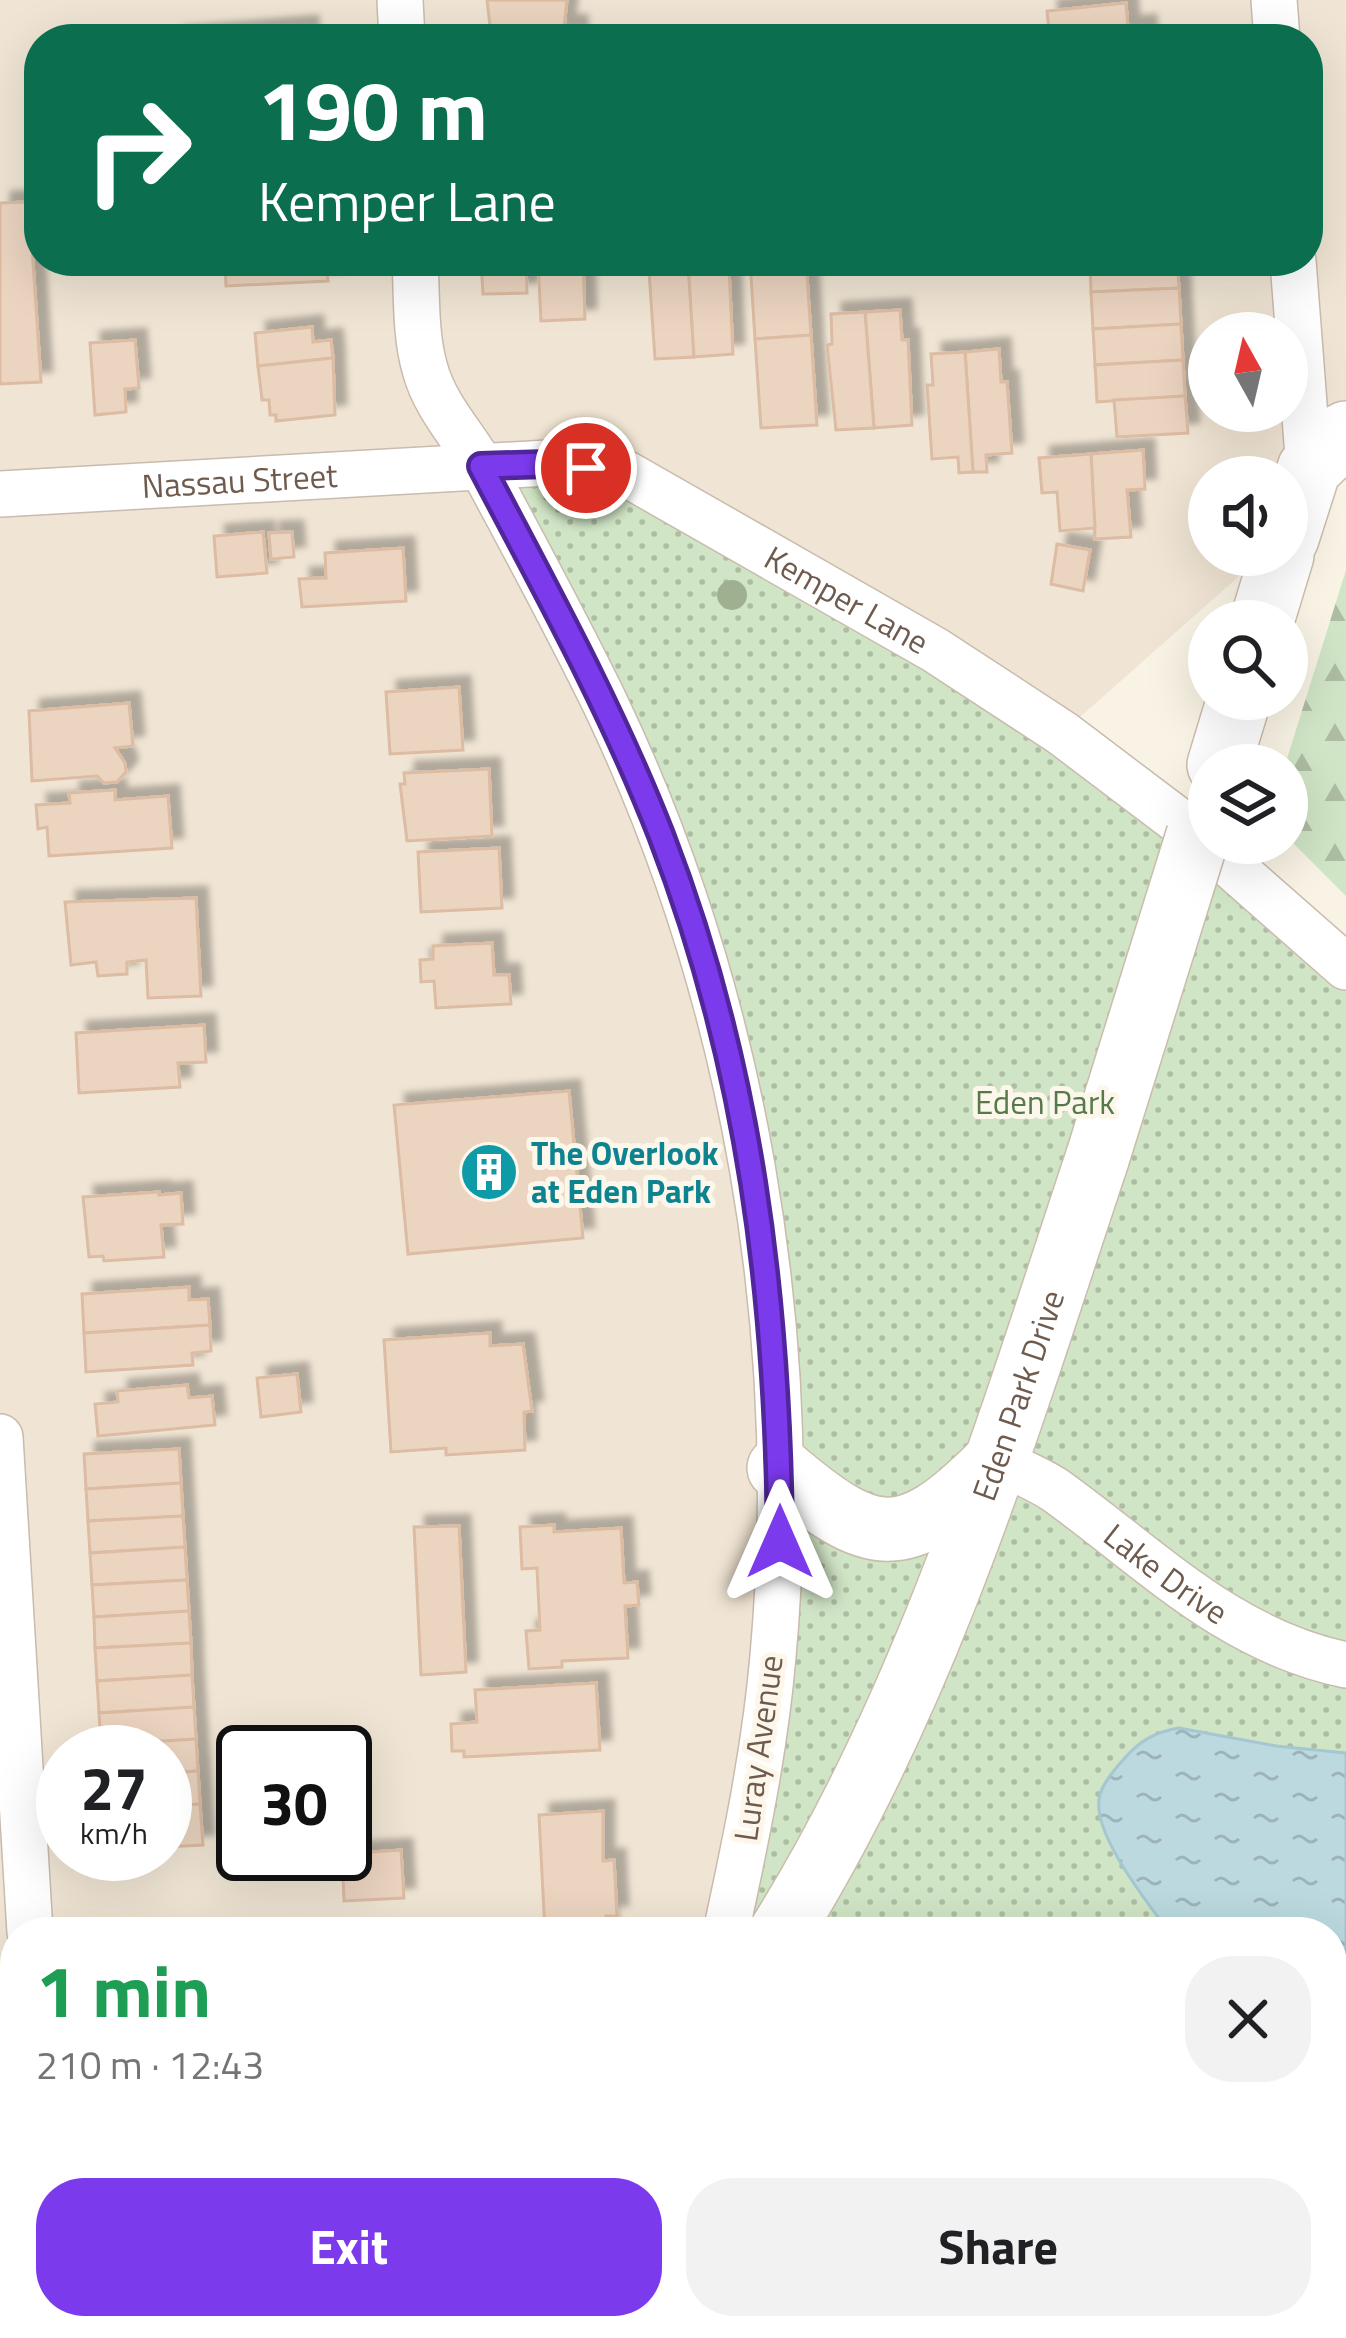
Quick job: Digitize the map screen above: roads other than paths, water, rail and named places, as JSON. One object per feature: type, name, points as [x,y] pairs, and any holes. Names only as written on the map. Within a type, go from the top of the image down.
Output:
[{"type":"street","points":[[417,276],[425,371],[481,466]]},
{"type":"street","points":[[1296,276],[1327,451],[1308,493]]},
{"type":"street","name":"Kemper Lane","points":[[481,466],[547,464],[625,473],[935,650],[1062,733],[1189,829],[1346,967]]},
{"type":"street","name":"Nassau Street","points":[[0,494],[481,466]]},
{"type":"street","name":"Luray Avenue","points":[[481,466],[606,705],[662,837],[707,974],[742,1113],[765,1255],[779,1468],[773,1657],[755,1799],[729,1917]]},
{"type":"street","name":"Eden Park Drive","points":[[789,1917],[861,1790],[997,1460],[1188,864]]},
{"type":"street","points":[[0,1438],[4,1576],[29,1917]]},
{"type":"street","points":[[779,1468],[848,1520],[877,1528],[910,1527],[940,1514],[997,1460]]},
{"type":"street","name":"Lake Drive","points":[[997,1460],[1051,1487],[1195,1597],[1253,1635],[1346,1666]]},
{"type":"water","points":[[1179,1728],[1346,1753],[1346,1917],[1158,1917],[1113,1850],[1099,1800],[1123,1760],[1155,1735]]},
{"type":"place","name":"The Overlook at Eden Park","points":[[489,1172]]},
{"type":"park label","name":"Eden Park","points":[[1045,1102]]}]
